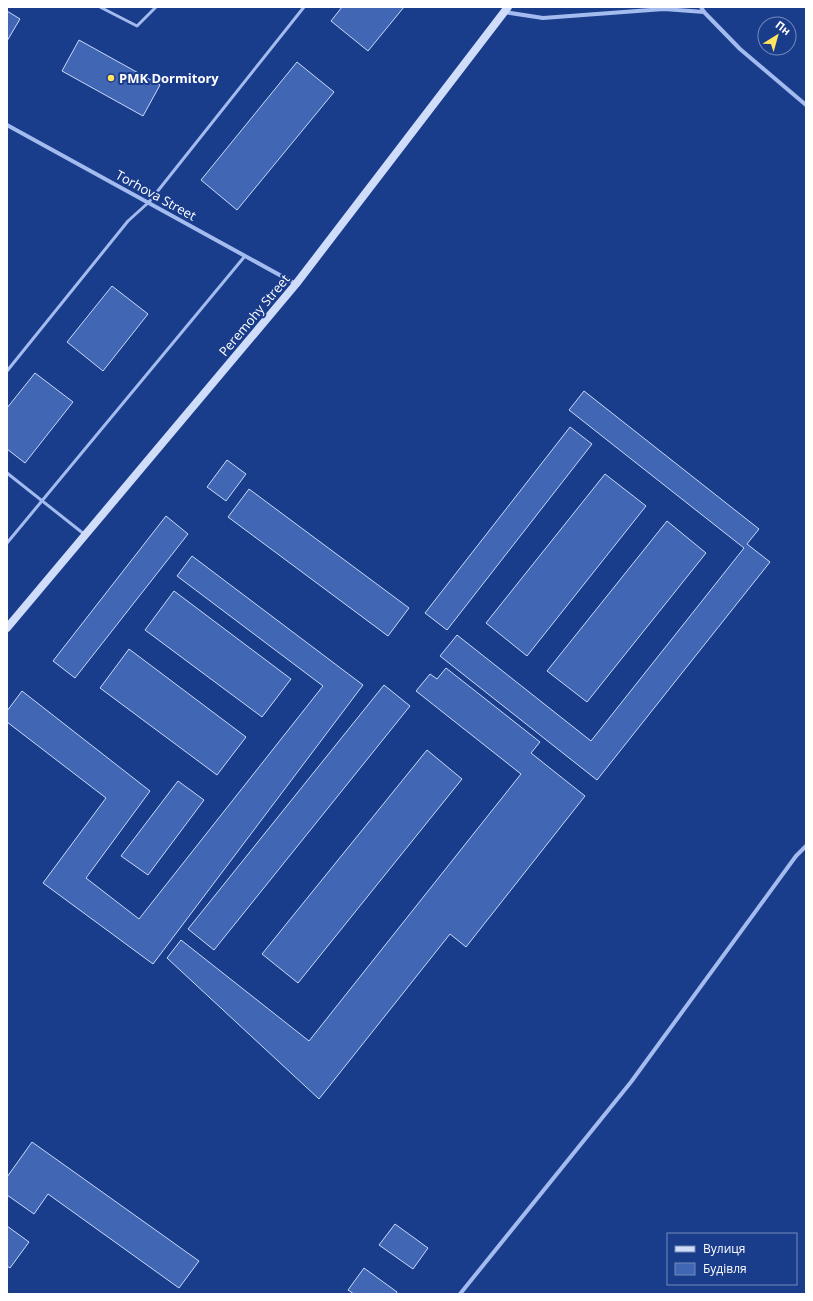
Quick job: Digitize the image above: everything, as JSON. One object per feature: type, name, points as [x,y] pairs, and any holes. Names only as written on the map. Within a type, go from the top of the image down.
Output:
[{"type":"main road","name":"Peremohy Street","points":[[7,628],[296,284],[506,10]]},
{"type":"street","points":[[701,7],[704,12],[740,49],[806,105]]},
{"type":"street","points":[[506,10],[543,18],[664,9],[704,12]]},
{"type":"street","name":"Torhova Street","points":[[7,125],[296,284]]},
{"type":"street","points":[[460,1294],[630,1082],[796,856],[806,846]]},
{"type":"lane","points":[[100,7],[137,26],[156,7]]},
{"type":"lane","points":[[7,371],[128,221],[149,202],[304,7]]},
{"type":"lane","points":[[7,543],[245,256]]},
{"type":"lane","points":[[7,473],[85,535]]},
{"type":"building","points":[[342,7],[404,7],[368,51],[331,21]]},
{"type":"building","points":[[7,11],[20,19],[7,41]]},
{"type":"building","name":"PMK Dormitory","points":[[79,40],[160,85],[143,116],[62,71]]},
{"type":"building","points":[[297,62],[334,92],[237,210],[201,180]]},
{"type":"building","points":[[112,286],[148,314],[103,371],[67,342]]},
{"type":"building","points":[[35,373],[73,402],[25,463],[7,449],[7,408]]},
{"type":"building","points":[[584,391],[759,529],[747,544],[770,562],[597,780],[440,656],[457,635],[591,741],[744,548],[569,410]]},
{"type":"building","points":[[570,427],[592,444],[447,630],[425,613]]},
{"type":"building","points":[[227,460],[246,474],[226,501],[207,487]]},
{"type":"building","points":[[605,474],[646,506],[527,656],[486,623]]},
{"type":"building","points":[[249,489],[409,608],[388,636],[228,517]]},
{"type":"building","points":[[166,516],[188,534],[75,678],[53,661]]},
{"type":"building","points":[[667,521],[706,553],[587,702],[547,671]]},
{"type":"building","points":[[192,556],[363,685],[153,964],[43,883],[106,798],[7,722],[7,711],[22,691],[150,791],[86,878],[139,919],[323,686],[177,576]]},
{"type":"building","points":[[174,591],[291,679],[262,717],[145,630]]},
{"type":"building","points":[[129,649],[246,737],[217,775],[100,688]]},
{"type":"building","points":[[446,668],[540,742],[531,753],[585,796],[466,947],[450,934],[319,1099],[167,958],[181,940],[309,1041],[521,774],[416,691],[430,674],[437,679]]},
{"type":"building","points":[[384,685],[410,706],[214,950],[188,929]]},
{"type":"building","points":[[427,750],[462,779],[298,983],[262,954]]},
{"type":"building","points":[[178,781],[204,800],[148,875],[121,856]]},
{"type":"building","points":[[32,1142],[199,1261],[179,1288],[48,1194],[34,1214],[7,1195],[7,1177]]},
{"type":"building","points":[[395,1224],[428,1248],[413,1269],[379,1245]]},
{"type":"building","points":[[7,1226],[29,1242],[10,1268],[7,1266]]},
{"type":"building","points":[[364,1268],[397,1292],[396,1294],[354,1294],[348,1290]]},
{"type":"place","name":"PMK Dormitory","points":[[111,78]]}]
